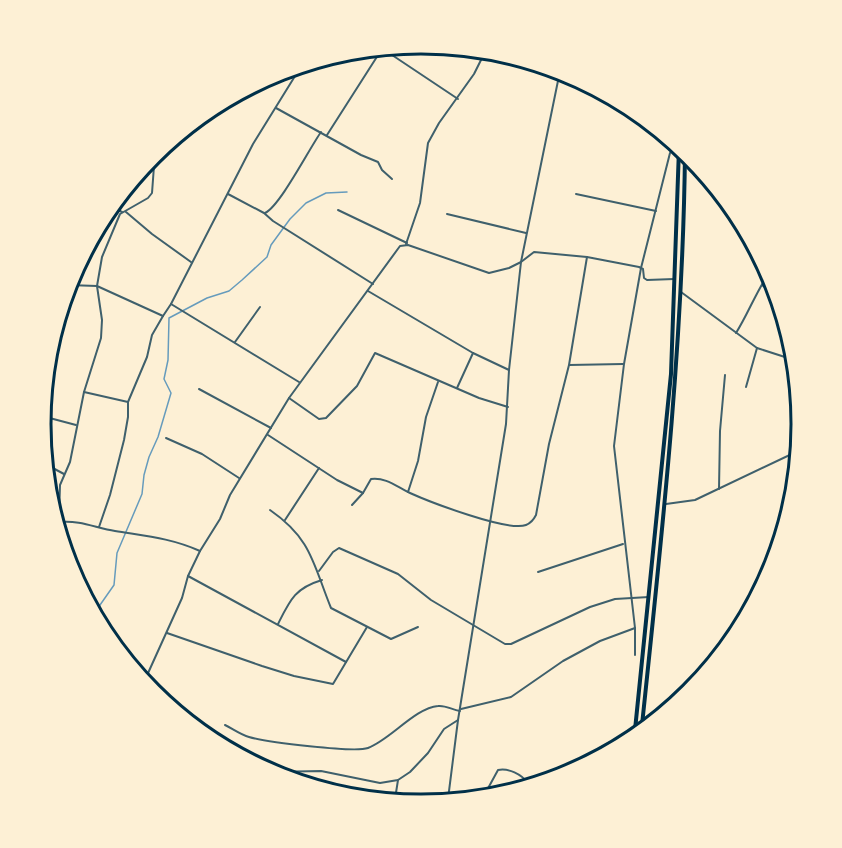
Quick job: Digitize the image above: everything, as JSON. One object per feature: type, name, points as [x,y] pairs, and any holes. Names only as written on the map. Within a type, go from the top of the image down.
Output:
[{"type":"main road","points":[[635,726],[674,374],[676,291],[674,279],[679,158]]},
{"type":"main road","points":[[642,721],[666,504],[681,292],[685,164]]},
{"type":"street","points":[[393,55],[458,99]]},
{"type":"street","points":[[327,135],[377,57]]},
{"type":"street","points":[[406,244],[420,202],[428,143],[481,59]]},
{"type":"street","points":[[99,527],[124,441],[128,402],[147,357],[152,335],[171,304],[253,144],[295,76]]},
{"type":"street","points":[[449,793],[458,720],[508,407],[508,370],[521,262],[558,80]]},
{"type":"street","points":[[276,108],[378,162],[382,170],[392,179]]},
{"type":"street","points":[[264,213],[267,213],[277,200],[321,132]]},
{"type":"street","points":[[635,655],[632,597],[614,446],[624,364],[641,268],[670,153]]},
{"type":"street","points":[[59,500],[59,491],[72,453],[84,392],[101,338],[102,320],[97,286],[106,246],[124,212],[148,198],[152,193],[154,168]]},
{"type":"street","points":[[228,194],[264,213],[373,284]]},
{"type":"street","points":[[576,194],[657,211]]},
{"type":"street","points":[[119,210],[191,262]]},
{"type":"street","points":[[338,210],[406,244],[489,273],[509,268],[534,252],[587,257],[641,268]]},
{"type":"street","points":[[447,214],[526,233]]},
{"type":"street","points":[[148,674],[182,598],[188,576],[230,495],[300,382],[398,247],[406,244]]},
{"type":"street","points":[[352,505],[363,493],[371,479],[382,478],[408,492],[490,522],[525,526],[532,521],[536,515],[549,444],[569,365],[587,257]]},
{"type":"street","points":[[641,268],[647,280],[674,279]]},
{"type":"street","points":[[736,333],[747,316],[763,282]]},
{"type":"street","points":[[761,284],[765,287]]},
{"type":"street","points":[[78,285],[97,286],[163,316]]},
{"type":"street","points":[[368,291],[473,353],[508,370]]},
{"type":"street","points":[[681,292],[757,348],[785,357]]},
{"type":"street","points":[[171,304],[300,382]]},
{"type":"street","points":[[235,343],[260,307]]},
{"type":"street","points":[[746,387],[757,348]]},
{"type":"street","points":[[289,398],[319,419],[326,418],[357,386],[375,353],[456,389],[508,407]]},
{"type":"street","points":[[456,389],[473,353]]},
{"type":"street","points":[[569,365],[624,364]]},
{"type":"street","points":[[719,489],[720,431],[725,375]]},
{"type":"street","points":[[408,492],[418,461],[426,417],[438,381]]},
{"type":"street","points":[[199,389],[271,428]]},
{"type":"street","points":[[84,392],[128,402]]},
{"type":"street","points":[[51,418],[76,425]]},
{"type":"street","points":[[267,435],[337,480],[363,493]]},
{"type":"street","points":[[166,438],[202,454],[241,479]]},
{"type":"street","points":[[666,504],[695,500],[789,455]]},
{"type":"street","points":[[285,520],[319,468]]},
{"type":"street","points":[[54,469],[64,474]]},
{"type":"street","points":[[270,510],[285,520],[304,541],[319,572],[331,608],[391,639],[418,627]]},
{"type":"street","points":[[65,522],[75,521],[135,533],[178,542],[200,550]]},
{"type":"street","points":[[538,572],[624,544]]},
{"type":"street","points":[[319,572],[333,552],[339,548],[398,574],[431,600],[505,644],[511,645],[590,607],[615,599],[649,597]]},
{"type":"street","points":[[188,576],[346,662]]},
{"type":"street","points":[[278,624],[296,593],[306,585],[322,580]]},
{"type":"street","points":[[167,633],[262,666],[330,684],[336,681],[367,627]]},
{"type":"street","points":[[225,725],[258,740],[339,750],[361,750],[378,743],[405,723],[436,706],[460,710],[511,697],[563,660],[600,641],[635,628]]},
{"type":"street","points":[[295,772],[321,771],[380,783],[398,780],[410,772],[428,753],[444,729],[458,720]]},
{"type":"street","points":[[488,788],[498,770],[504,769],[520,774],[524,779]]},
{"type":"street","points":[[396,793],[398,780]]},
{"type":"waterway","points":[[99,606],[114,585],[117,553],[142,494],[149,457],[158,437],[171,393],[164,379],[168,360],[169,318],[207,298],[229,291],[267,257],[271,245],[290,219],[306,203],[326,193],[347,192]]}]
